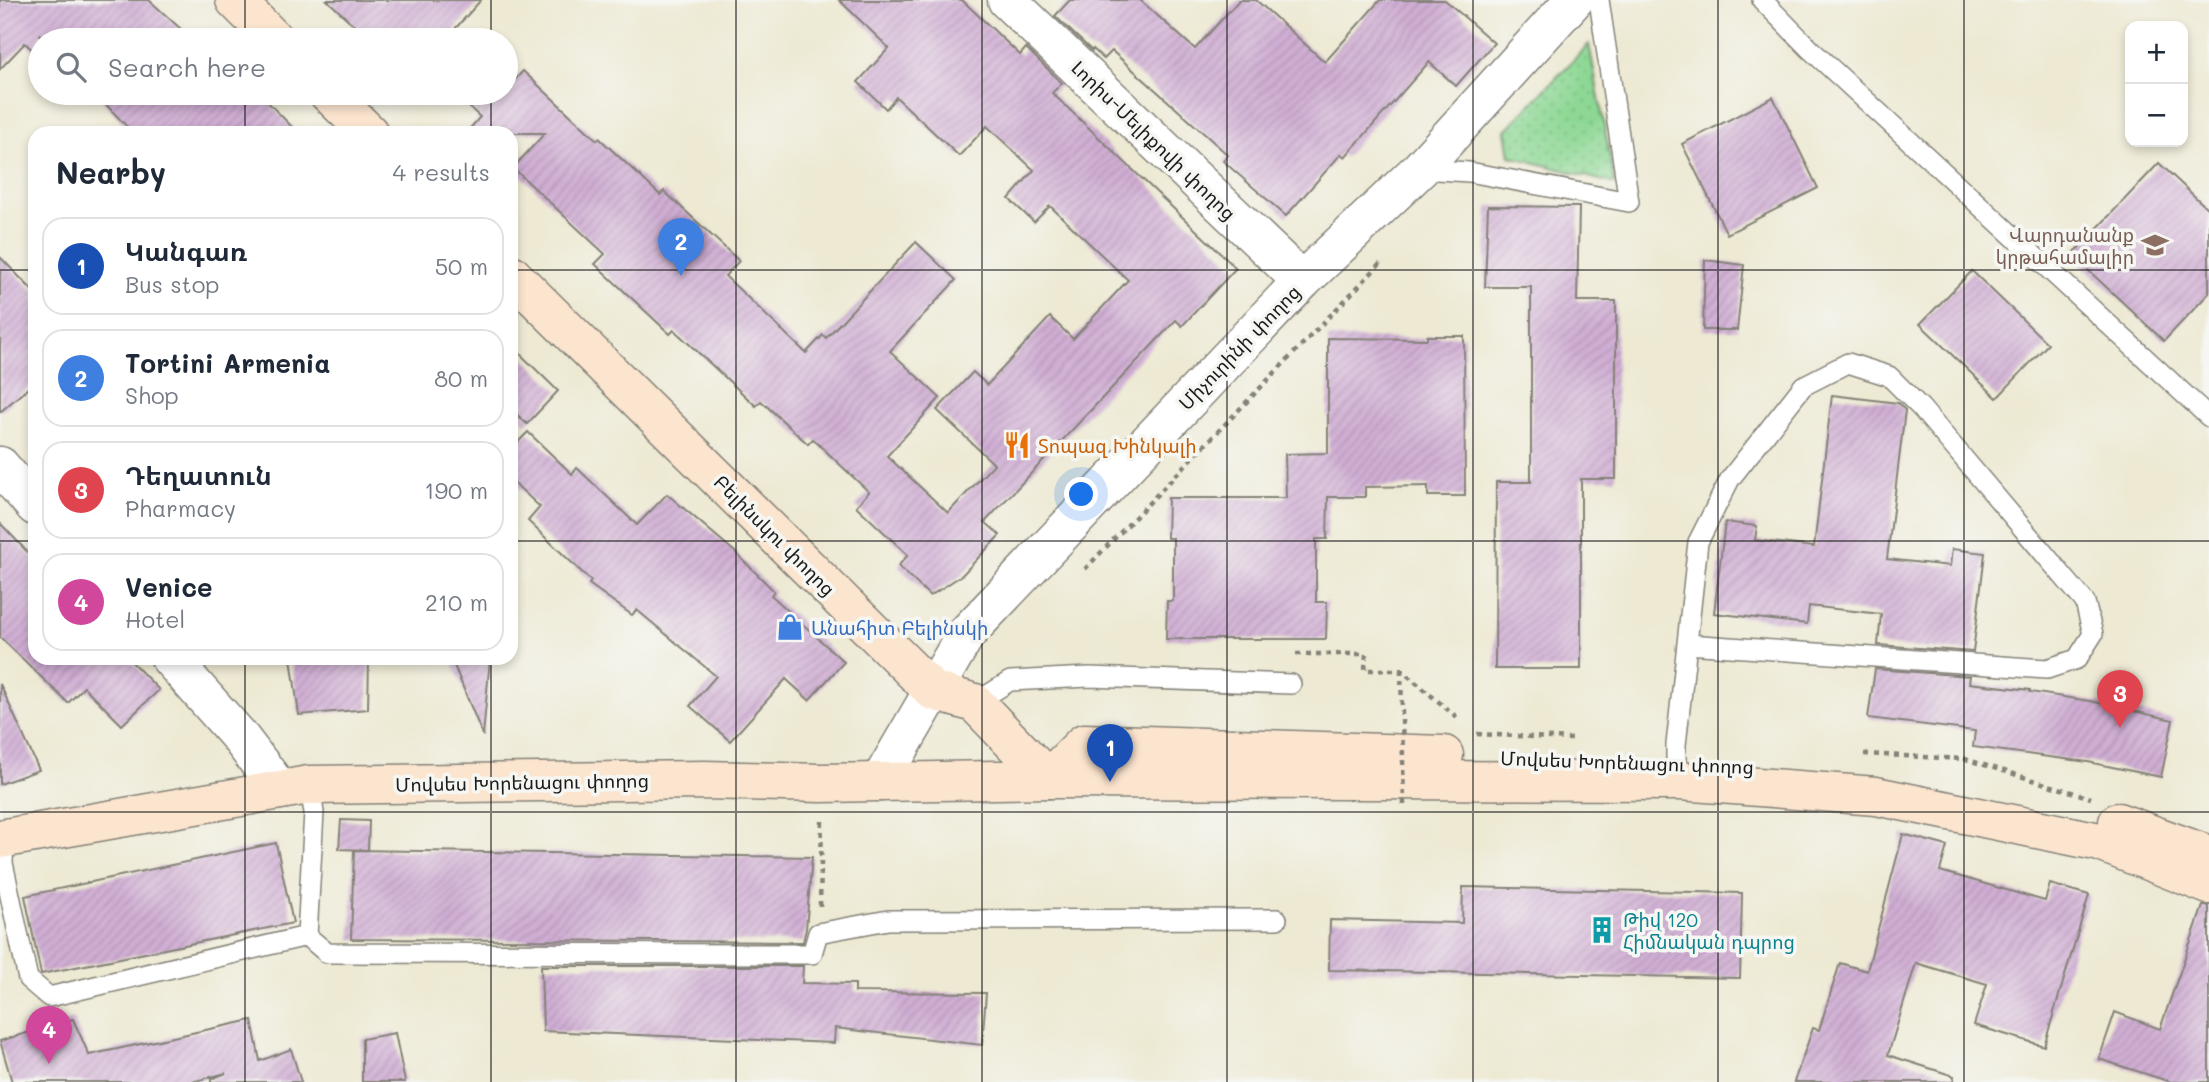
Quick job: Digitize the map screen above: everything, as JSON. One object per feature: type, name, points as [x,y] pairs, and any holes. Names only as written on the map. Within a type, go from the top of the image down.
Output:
[{"type":"main road","points":[[235,0],[263,28]]},
{"type":"main road","points":[[340,105],[362,126]]},
{"type":"main road","name":"Բելինսկու փողոց","points":[[518,281],[933,691],[975,703]]},
{"type":"main road","points":[[975,703],[1048,779]]},
{"type":"main road","name":"Մովսես Խորենացու փողոց","points":[[1048,779],[1084,743],[1884,772],[2124,823],[2209,855]]},
{"type":"main road","name":"Մովսես Խորենացու փողոց","points":[[2,838],[295,787],[705,780],[1680,781],[1876,796],[2100,842],[2209,885]]},
{"type":"street","name":"Լորիս-Մելիքովի փողոց","points":[[1007,0],[1302,281]]},
{"type":"street","name":"Միչուրինի փողոց","points":[[880,782],[966,634],[1302,281],[1420,169],[1574,0]]},
{"type":"street","points":[[0,466],[28,498]]},
{"type":"street","points":[[176,665],[238,735],[295,787]]},
{"type":"lane","points":[[1420,169],[1469,172],[1629,202],[1599,0]]},
{"type":"lane","points":[[1762,0],[1810,49],[2209,417]]},
{"type":"lane","points":[[1676,763],[1687,644],[1698,542],[1730,479],[1802,386],[1848,363],[1889,376],[1921,408],[2085,603],[2093,634],[2077,659],[2047,669],[1687,644]]},
{"type":"lane","points":[[975,703],[1010,681],[1089,677],[1291,684]]},
{"type":"lane","points":[[295,787],[314,812],[307,936]]},
{"type":"lane","points":[[2,838],[3,863],[28,979],[49,997],[307,936]]},
{"type":"lane","points":[[307,936],[327,953],[812,954],[818,933],[888,920],[1277,919]]},
{"type":"path","points":[[1078,576],[1383,261]]},
{"type":"path","points":[[1285,654],[1366,654],[1365,670],[1401,670],[1404,806]]},
{"type":"path","points":[[820,908],[821,809]]},
{"type":"green space","points":[[1589,44],[1615,184],[1510,156],[1506,130]]},
{"type":"building","points":[[0,0],[149,0],[180,28],[28,28],[28,46],[25,43],[0,69]]},
{"type":"building","points":[[327,0],[481,0],[456,28],[357,28]]},
{"type":"building","points":[[839,0],[962,0],[1020,55],[1026,48],[1062,83],[1052,93],[1236,268],[1182,326],[1176,320],[985,522],[1000,535],[962,575],[930,596],[898,566],[908,555],[856,506],[869,492],[813,439],[808,444],[761,401],[756,406],[674,330],[670,334],[595,264],[605,254],[518,173],[518,163],[545,133],[518,133],[518,126],[472,126],[480,117],[467,105],[518,105],[518,76],[523,71],[660,195],[664,191],[739,261],[725,276],[806,353],[823,335],[826,338],[916,242],[956,280],[890,351],[940,398],[887,456],[948,513],[994,464],[937,410],[973,372],[987,385],[1050,317],[1073,339],[1128,280],[1050,206],[1034,222],[1009,199],[1034,170],[987,126],[959,156],[896,97],[886,109],[858,82],[889,48]]},
{"type":"building","points":[[1070,0],[1140,0],[1195,49],[1239,0],[1256,0],[1325,62],[1380,0],[1445,0],[1494,43],[1456,86],[1429,62],[1345,157],[1341,154],[1286,216],[1223,161],[1228,155],[1112,51],[1104,59],[1055,16]]},
{"type":"building","points":[[1773,97],[1818,188],[1727,234],[1682,144]]},
{"type":"building","points":[[106,105],[271,105],[291,126],[126,126]]},
{"type":"building","points":[[2159,163],[2209,210],[2209,293],[2164,341],[2072,255]]},
{"type":"building","points":[[1488,206],[1579,207],[1577,301],[1616,301],[1616,479],[1581,479],[1581,669],[1495,669],[1496,482],[1531,482],[1531,287],[1485,287]]},
{"type":"building","points":[[0,257],[28,286],[28,388],[0,412]]},
{"type":"building","points":[[1705,260],[1744,265],[1737,330],[1703,330]]},
{"type":"building","points":[[1972,271],[2048,344],[1997,398],[1920,324]]},
{"type":"building","points":[[1427,336],[1464,336],[1465,496],[1428,496],[1428,486],[1365,487],[1365,497],[1328,497],[1327,539],[1316,539],[1316,602],[1327,602],[1326,639],[1166,639],[1167,601],[1173,601],[1173,538],[1167,538],[1168,498],[1286,498],[1285,454],[1328,453],[1328,338],[1427,339]]},
{"type":"building","points":[[518,352],[558,391],[527,424],[518,416]]},
{"type":"building","points":[[1832,395],[1898,403],[1905,410],[1887,559],[1950,566],[1952,549],[1985,553],[1973,652],[1878,645],[1881,614],[1809,606],[1807,624],[1714,613],[1725,522],[1757,526],[1755,540],[1814,547]]},
{"type":"building","points":[[528,432],[572,474],[577,468],[637,525],[667,494],[735,552],[774,591],[771,595],[844,662],[809,700],[786,679],[730,741],[690,706],[716,676],[637,610],[632,615],[589,584],[591,581],[528,521],[540,507],[518,487],[518,442]]},
{"type":"building","points":[[0,523],[28,553],[28,664],[0,637]]},
{"type":"building","points":[[29,665],[135,665],[159,690],[122,725],[84,687],[68,703]]},
{"type":"building","points":[[292,665],[369,665],[368,709],[299,715]]},
{"type":"building","points":[[454,665],[489,665],[483,736]]},
{"type":"building","points":[[1875,669],[1970,676],[1969,683],[2030,690],[2173,720],[2161,777],[2088,762],[1973,747],[1975,731],[1868,718]]},
{"type":"building","points":[[0,684],[39,770],[0,784]]},
{"type":"building","points":[[341,820],[369,821],[368,850],[339,849]]},
{"type":"building","points":[[1903,834],[1947,846],[1940,871],[2045,901],[2050,884],[2089,895],[2044,1046],[1974,1025],[1987,984],[1916,963],[1888,1055],[1954,1076],[1953,1082],[1794,1082],[1813,1028],[1819,1030],[1840,963],[1867,971]]},
{"type":"building","points":[[276,843],[293,923],[41,974],[25,896]]},
{"type":"building","points":[[354,850],[812,857],[806,929],[803,942],[351,939]]},
{"type":"building","name":"Թիվ 120 Հիմնական դպրոց","points":[[1463,887],[1742,893],[1740,978],[1329,970],[1330,920],[1462,923]]},
{"type":"building","points":[[2203,906],[2209,906],[2209,1082],[2171,1082],[2099,1059],[2115,1012],[2160,1029]]},
{"type":"building","points":[[541,966],[803,966],[802,983],[855,984],[855,992],[986,993],[982,1045],[835,1028],[834,1043],[543,1031]]},
{"type":"building","points":[[73,1019],[89,1055],[252,1020],[260,1061],[291,1049],[301,1082],[211,1082],[211,1079],[226,1073],[192,1082],[12,1082],[0,1041]]},
{"type":"building","points":[[395,1033],[405,1082],[362,1082],[362,1039]]},
{"type":"place","name":"Վարդանանք կրթահամալիր","points":[[2155,245]]},
{"type":"place","name":"Tortini Armenia","points":[[681,276]]},
{"type":"place","name":"Տոպազ Խինկալի","points":[[1017,445]]},
{"type":"place","name":"Անահիտ Բելինսկի","points":[[790,627]]},
{"type":"place","name":"Դեղատուն","points":[[2120,728]]},
{"type":"place","name":"Կանգառ","points":[[1110,782]]},
{"type":"place","name":"Թիվ 120 Հիմնական դպրոց","points":[[1602,930]]},
{"type":"place","name":"Venice","points":[[49,1064]]}]
